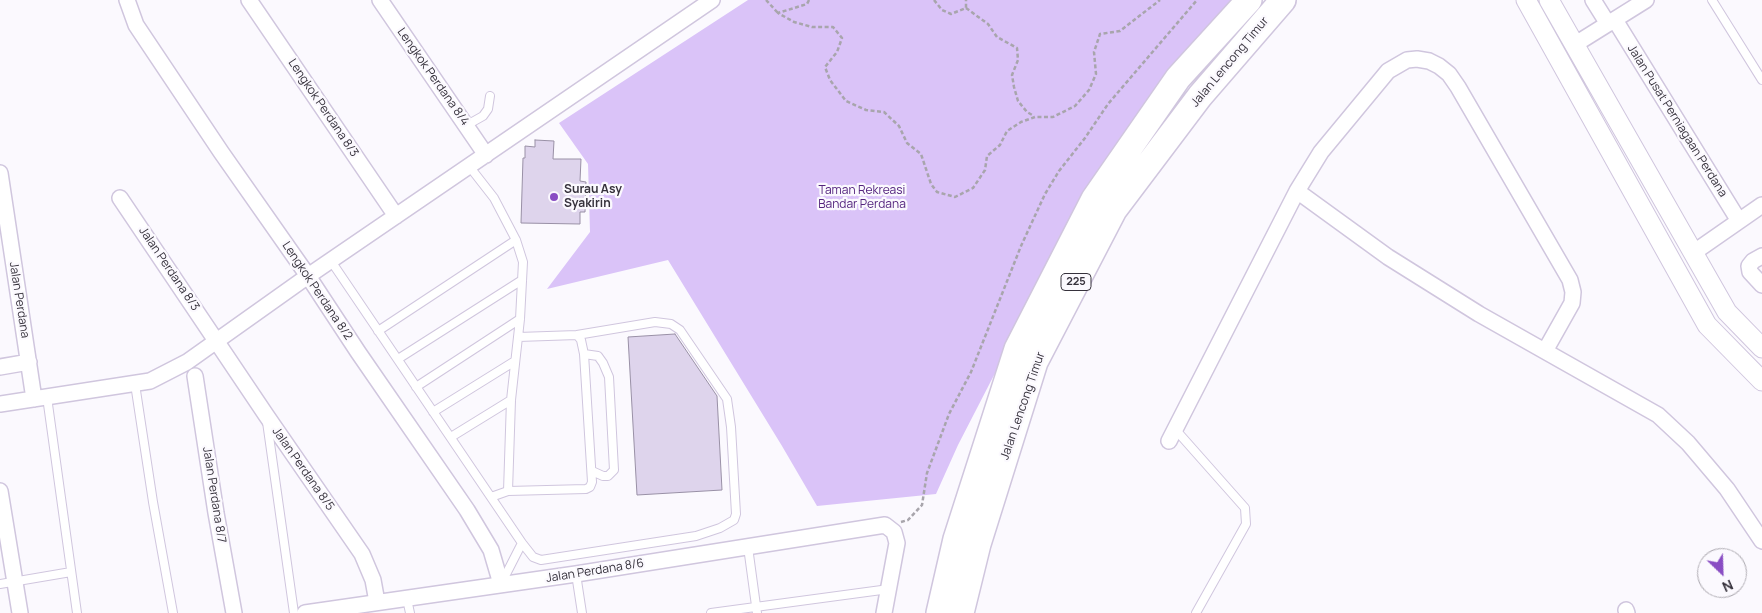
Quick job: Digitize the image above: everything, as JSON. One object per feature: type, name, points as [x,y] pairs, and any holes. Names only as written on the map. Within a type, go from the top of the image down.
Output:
[{"type":"highway","name":"Jalan Lencong Timur","points":[[939,613],[956,539],[1017,349],[1094,199],[1178,78],[1248,0]]},
{"type":"highway","name":"Jalan Lencong Timur","points":[[961,613],[978,544],[1035,362],[1114,210],[1200,96],[1283,0]]},
{"type":"street","name":"Lengkok Perdana 8/2","points":[[127,0],[136,25],[467,510],[491,550],[501,584]]},
{"type":"street","name":"Lengkok Perdana 8/3","points":[[249,0],[396,216]]},
{"type":"street","name":"Lengkok Perdana 8/4","points":[[380,0],[486,154]]},
{"type":"street","points":[[0,404],[150,381],[187,362],[308,276],[712,0]]},
{"type":"street","points":[[1526,0],[1707,325],[1762,381]]},
{"type":"street","points":[[1549,0],[1727,312],[1762,348]]},
{"type":"street","name":"Jalan Pusat Perniagaan Perdana","points":[[1593,0],[1611,22],[1739,221]]},
{"type":"street","points":[[1557,56],[1646,0]]},
{"type":"street","points":[[1172,435],[1297,192],[1321,152],[1388,71],[1407,60],[1417,58],[1429,61],[1449,74],[1570,280],[1573,292],[1572,303],[1545,350]]},
{"type":"street","name":"Jalan Perdana","points":[[1,181],[29,362],[40,398]]},
{"type":"street","points":[[1297,192],[1388,257],[1480,314],[1658,415],[1688,442],[1727,489],[1762,541]]},
{"type":"street","name":"Jalan Perdana 8/3","points":[[120,198],[217,341]]},
{"type":"street","points":[[1674,266],[1762,205]]},
{"type":"street","points":[[1762,256],[1753,261],[1749,266],[1750,272],[1762,285]]},
{"type":"street","points":[[0,277],[15,274]]},
{"type":"street","name":"Jalan Perdana 8/5","points":[[217,341],[362,554],[373,580],[377,602]]},
{"type":"street","points":[[0,367],[29,362]]},
{"type":"street","name":"Jalan Perdana 8/7","points":[[195,376],[216,513],[234,613]]},
{"type":"street","points":[[0,491],[7,582],[20,613]]},
{"type":"street","points":[[884,613],[897,543],[894,532],[885,525]]},
{"type":"street","name":"Jalan Perdana 8/6","points":[[305,613],[377,602],[408,606],[501,584],[748,548],[885,525]]},
{"type":"lane","points":[[1712,0],[1762,80]]},
{"type":"lane","points":[[467,125],[483,116],[488,109],[490,96]]},
{"type":"lane","points":[[469,166],[494,198],[516,240],[523,262],[520,319],[511,400],[508,491]]},
{"type":"lane","points":[[378,331],[516,240]]},
{"type":"lane","points":[[331,261],[522,543],[534,557],[541,560],[696,536],[734,520],[736,514],[731,427],[727,399],[680,330],[671,324],[655,322],[577,335],[518,337]]},
{"type":"lane","points":[[398,359],[522,280]]},
{"type":"lane","points":[[416,387],[520,319]]},
{"type":"lane","points":[[491,497],[508,491],[586,489],[590,487],[592,471],[584,354],[581,340],[577,335]]},
{"type":"lane","points":[[584,354],[598,356],[603,363],[608,377],[614,470],[608,476],[602,476],[592,471]]},
{"type":"lane","points":[[433,412],[515,361]]},
{"type":"lane","points":[[135,384],[153,502],[173,613]]},
{"type":"lane","points":[[40,398],[77,613]]},
{"type":"lane","points":[[450,437],[511,400]]},
{"type":"lane","points":[[266,415],[294,613]]},
{"type":"lane","points":[[1172,435],[1245,508],[1246,524],[1196,613]]},
{"type":"lane","points":[[501,584],[522,543]]},
{"type":"lane","points":[[748,548],[756,610]]},
{"type":"lane","points":[[7,582],[71,572]]},
{"type":"lane","points":[[576,574],[582,613]]},
{"type":"lane","points":[[711,613],[756,610],[889,588]]},
{"type":"path","points":[[766,0],[778,13],[794,22],[812,27],[833,28],[842,38],[837,52],[825,66],[830,80],[846,101],[866,110],[884,112],[899,126],[907,143],[920,154],[931,184],[938,192],[955,197],[973,188],[985,170],[987,156],[1000,145],[1007,131],[1021,122],[1034,117],[1054,117],[1074,106],[1089,90],[1096,74],[1094,52],[1100,34],[1120,31],[1160,0]]},
{"type":"path","points":[[778,13],[808,4],[809,0]]},
{"type":"path","points":[[934,0],[942,10],[951,14],[966,8]]},
{"type":"path","points":[[966,0],[966,8]]},
{"type":"path","points":[[885,525],[908,520],[922,505],[927,473],[949,414],[971,372],[1021,246],[1045,194],[1059,171],[1086,138],[1108,104],[1197,0]]},
{"type":"path","points":[[966,8],[988,24],[997,37],[1017,48],[1018,60],[1012,74],[1014,87],[1018,101],[1034,117]]},
{"type":"green space","name":"Taman Rekreasi Bandar Perdana","points":[[748,0],[1239,0],[1058,251],[958,445],[936,494],[817,506],[668,260],[547,289],[590,232],[588,164],[559,123]]},
{"type":"building","name":"Surau Asy Syakirin","points":[[535,140],[554,141],[553,159],[581,159],[580,181],[586,182],[585,212],[580,212],[580,224],[521,223],[525,146],[535,147]]},
{"type":"building","points":[[675,334],[717,396],[722,490],[637,495],[628,337]]},
{"type":"place","name":"Surau Asy Syakirin","points":[[554,197]]}]
